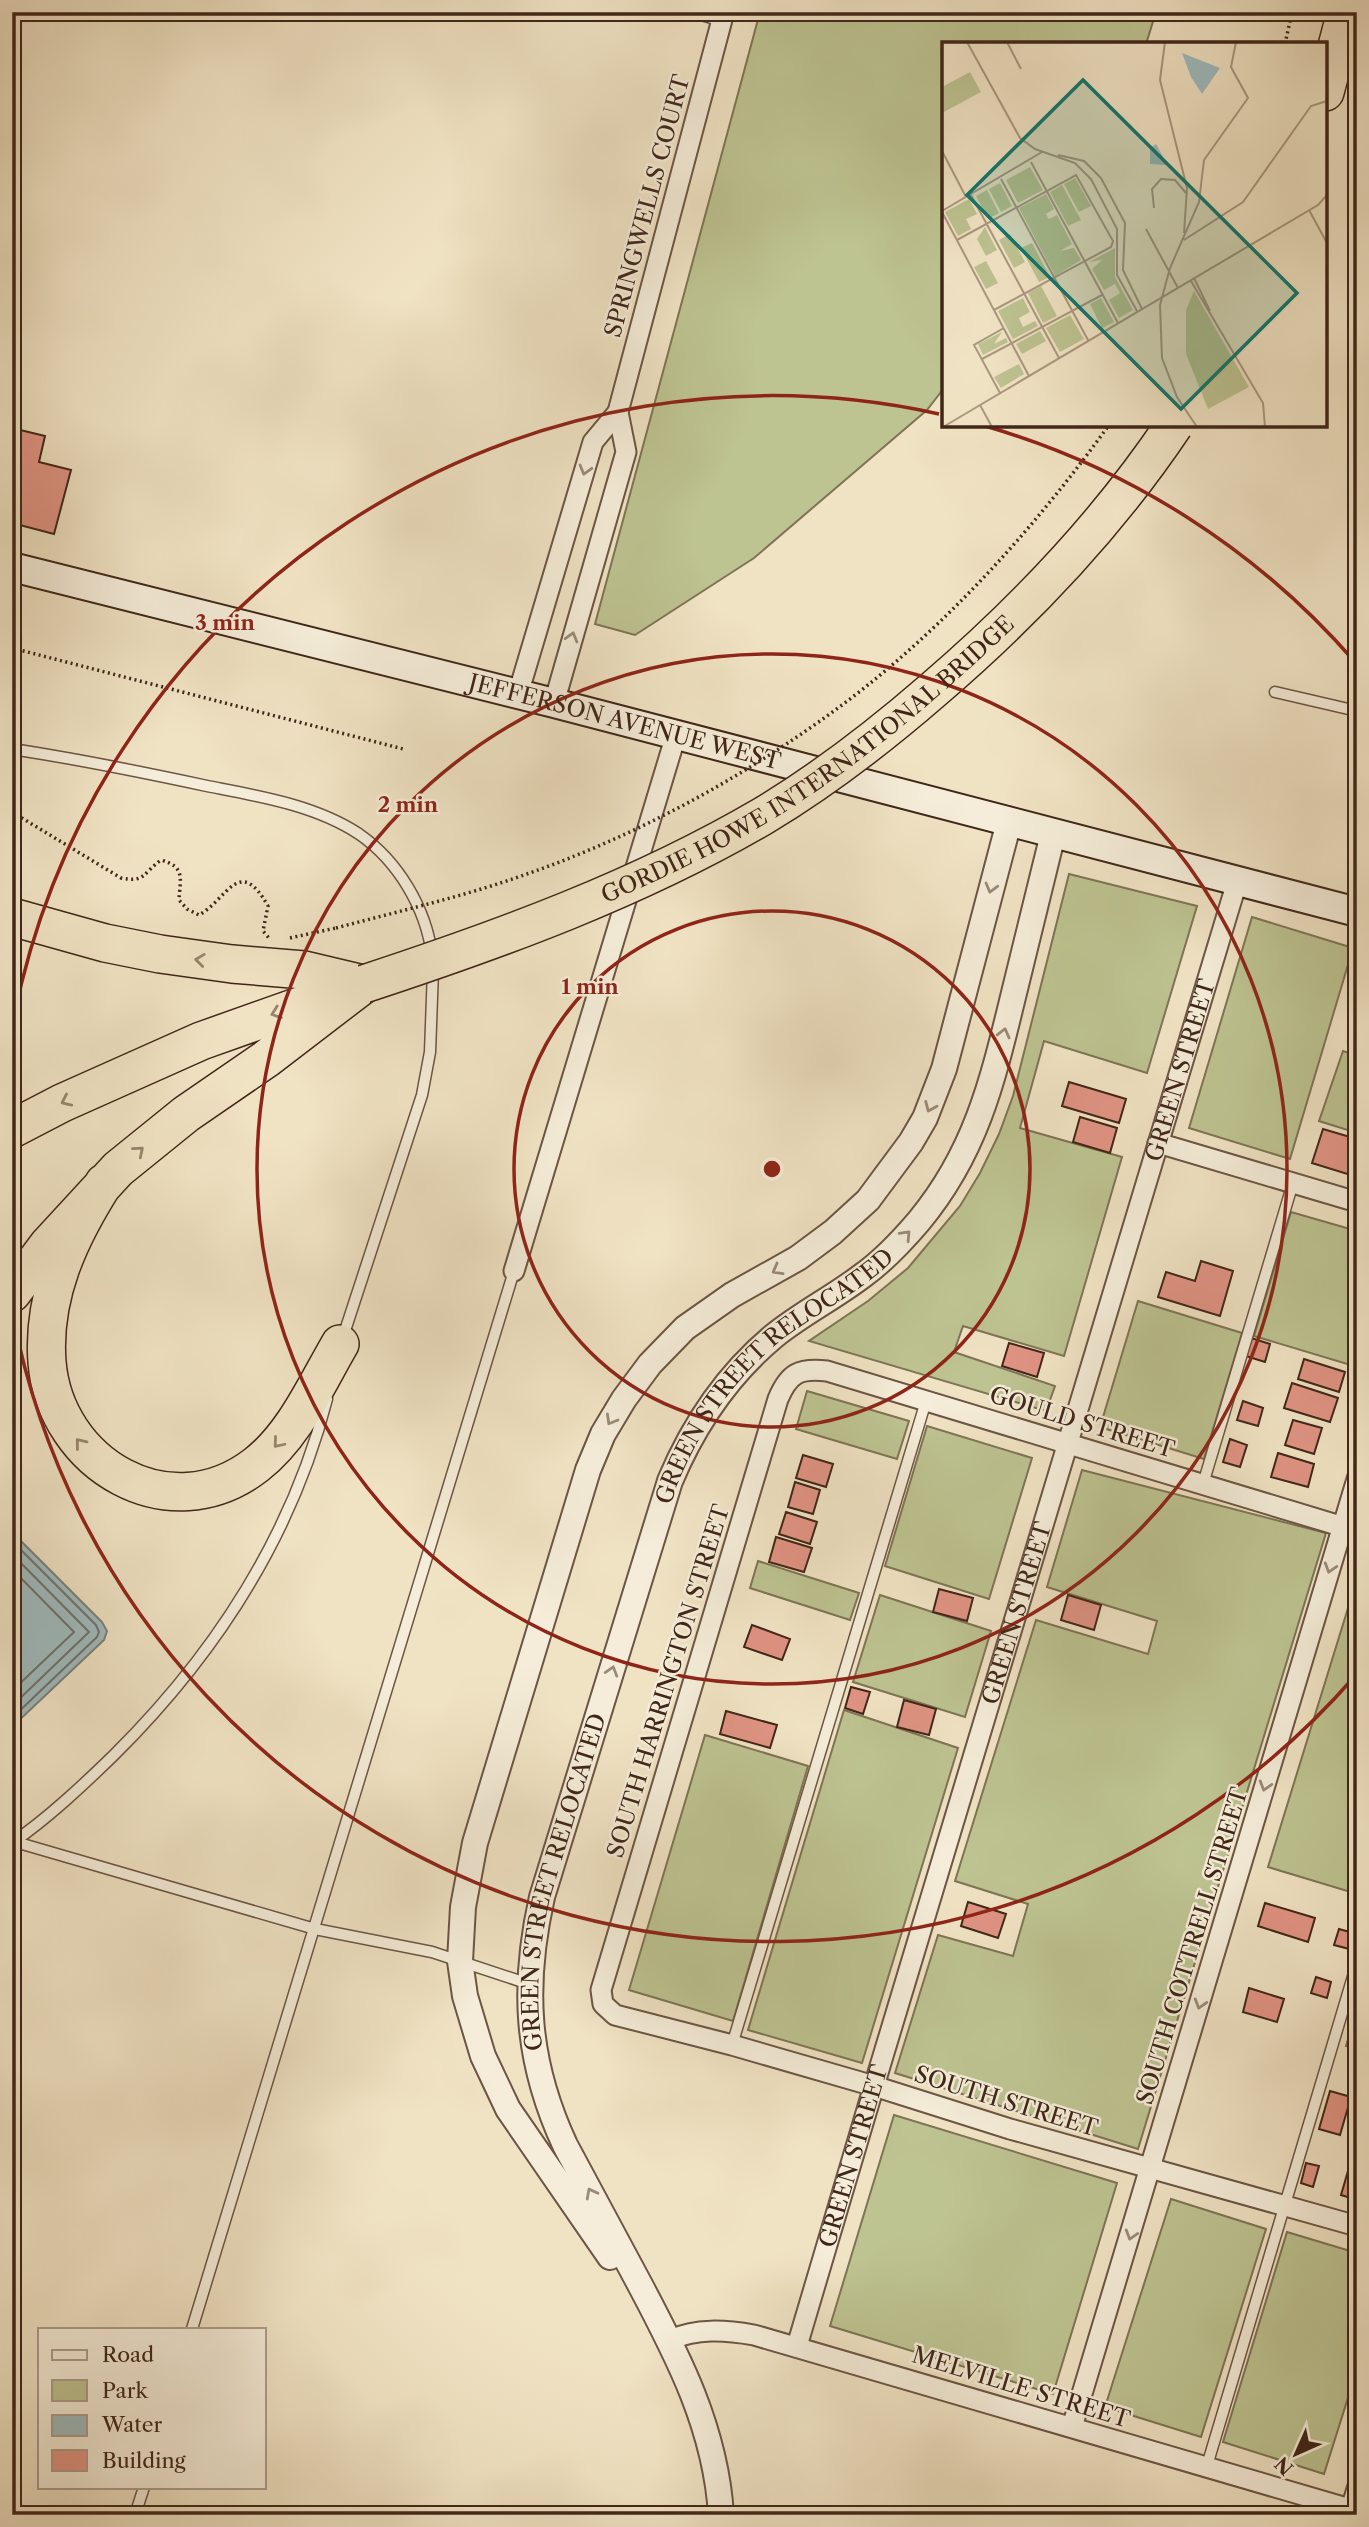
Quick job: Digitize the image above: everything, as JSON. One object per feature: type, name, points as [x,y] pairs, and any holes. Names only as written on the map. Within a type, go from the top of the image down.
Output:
[{"type":"highway","points":[[1327,84],[1346,12]]},
{"type":"highway","name":"GORDIE HOWE INTERNATIONAL BRIDGE","points":[[12,1129],[62,1103],[201,1041],[283,1010],[474,947],[624,887],[720,840],[764,815],[878,736],[983,647],[1111,513],[1173,427]]},
{"type":"highway","points":[[12,917],[105,943],[160,954],[304,970],[364,984]]},
{"type":"highway","points":[[12,1293],[48,1245],[104,1183],[186,1114],[266,1059],[364,984]]},
{"type":"highway","points":[[104,1183],[76,1230],[60,1271],[50,1305],[47,1354],[52,1392],[62,1417],[90,1455],[113,1472],[144,1486],[177,1492],[206,1488],[240,1476],[268,1454],[283,1437],[340,1344]]},
{"type":"main road","name":"JEFFERSON AVENUE WEST","points":[[12,567],[554,703],[1357,912]]},
{"type":"street","name":"SPRINGWELLS COURT","points":[[518,694],[593,442],[618,412],[723,17]]},
{"type":"street","name":"SPRINGWELLS COURT","points":[[554,703],[626,452],[618,412]]},
{"type":"street","points":[[514,1270],[676,735]]},
{"type":"street","points":[[721,2515],[715,2463],[707,2430],[686,2373],[670,2340],[508,2109],[477,2038],[465,1996],[460,1961],[463,1907],[470,1863],[581,1492],[603,1434],[635,1383],[685,1328],[717,1304],[798,1258],[833,1232],[867,1200],[895,1166],[925,1118],[940,1080],[1009,822]]},
{"type":"street","name":"GREEN STREET RELOCATED","points":[[670,2340],[555,2123],[543,2087],[531,2032],[530,1984],[542,1897],[670,1481],[687,1442],[712,1401],[742,1366],[775,1335],[879,1262],[930,1206],[956,1168],[975,1130],[993,1080],[1053,834]]},
{"type":"street","name":"GREEN STREET","points":[[797,2346],[1237,882]]},
{"type":"street","points":[[1158,1143],[1357,1202]]},
{"type":"street","name":"GOULD STREET","points":[[792,1375],[806,1370],[827,1371],[1350,1528]]},
{"type":"street","name":"SOUTH HARRINGTON STREET","points":[[603,2004],[602,1984],[778,1399],[792,1375]]},
{"type":"street","name":"SOUTH COTTRELL STREET","points":[[1072,2427],[1350,1528],[1357,1479]]},
{"type":"street","name":"SOUTH STREET","points":[[603,2004],[615,2015],[732,2045],[1010,2129],[1357,2226]]},
{"type":"street","name":"MELVILLE STREET","points":[[670,2340],[693,2332],[729,2330],[797,2346],[1206,2469],[1354,2510]]},
{"type":"street","points":[[1354,2510],[1357,2488]]},
{"type":"lane","points":[[691,12],[723,17]]},
{"type":"lane","points":[[1275,692],[1357,711]]},
{"type":"lane","points":[[12,749],[235,792],[281,802],[324,816],[351,829],[372,844],[398,873],[418,905],[430,942],[434,977],[432,1033],[426,1075],[422,1095],[340,1344],[332,1379]]},
{"type":"lane","points":[[1203,1484],[1293,1183]]},
{"type":"lane","points":[[192,2328],[514,1270]]},
{"type":"lane","points":[[13,1842],[66,1800],[140,1728],[226,1622],[255,1578],[283,1524],[313,1446],[329,1391]]},
{"type":"lane","points":[[732,2045],[926,1401]]},
{"type":"lane","points":[[13,1842],[315,1929],[432,1952],[530,1984]]},
{"type":"lane","points":[[1206,2469],[1357,1963]]},
{"type":"lane","points":[[135,2515],[144,2488]]},
{"type":"path","points":[[1285,42],[1292,12]]},
{"type":"path","points":[[285,939],[440,902],[525,875],[625,833],[724,782],[827,716],[911,647],[955,606],[1022,534],[1107,427]]},
{"type":"path","points":[[12,648],[403,749]]},
{"type":"path","points":[[12,812],[121,878],[135,881],[145,876],[161,860],[174,864],[181,873],[179,900],[187,909],[199,915],[211,909],[230,885],[243,881],[254,886],[268,906],[263,931],[267,937],[274,939]]},
{"type":"green space","points":[[760,12],[1156,12],[1147,42],[942,42],[942,391],[927,410],[754,558],[635,635],[595,624]]},
{"type":"green space","points":[[1069,874],[1197,906],[1147,1073],[1044,1041],[1020,1128],[1122,1157],[1064,1356],[963,1326],[954,1352],[1055,1386],[1046,1411],[809,1341],[868,1301],[908,1268],[960,1206],[980,1173],[999,1134],[1013,1096]]},
{"type":"green space","points":[[1252,917],[1353,948],[1290,1159],[1189,1128]]},
{"type":"green space","points":[[1343,1051],[1357,1056],[1357,1133],[1319,1121]]},
{"type":"green space","points":[[1291,1212],[1357,1231],[1357,1367],[1254,1336]]},
{"type":"green space","points":[[1138,1301],[1242,1333],[1204,1459],[1100,1427]]},
{"type":"green space","points":[[807,1391],[909,1421],[897,1459],[796,1429]]},
{"type":"green space","points":[[927,1426],[1032,1458],[989,1599],[885,1566]]},
{"type":"green space","points":[[1082,1470],[1326,1533],[1138,2149],[895,2073],[938,1935],[1013,1956],[1028,1904],[955,1881],[1036,1620],[1148,1654],[1157,1621],[1047,1587]]},
{"type":"green space","points":[[758,1561],[859,1593],[850,1620],[750,1588]]},
{"type":"green space","points":[[1357,1579],[1357,1894],[1268,1867]]},
{"type":"green space","points":[[880,1595],[991,1631],[965,1717],[853,1682]]},
{"type":"green space","points":[[844,1710],[958,1748],[862,2063],[748,2030]]},
{"type":"green space","points":[[705,1735],[808,1766],[733,2021],[629,1990]]},
{"type":"green space","points":[[1357,2009],[1357,2049],[1346,2046]]},
{"type":"green space","points":[[894,2115],[1117,2183],[1053,2394],[830,2326]]},
{"type":"green space","points":[[1171,2199],[1266,2229],[1201,2437],[1105,2407]]},
{"type":"green space","points":[[1287,2232],[1357,2253],[1357,2369],[1324,2474],[1223,2442]]},
{"type":"water","points":[[12,1532],[102,1622],[107,1631],[104,1640],[12,1727]]},
{"type":"building","points":[[12,428],[45,436],[39,462],[71,470],[54,534],[12,523]]},
{"type":"building","points":[[1357,596],[1357,625],[1349,623]]},
{"type":"building","points":[[1357,1011],[1357,1043],[1348,1041]]},
{"type":"building","points":[[1069,1082],[1126,1099],[1119,1123],[1062,1106]]},
{"type":"building","points":[[1080,1117],[1117,1128],[1110,1153],[1073,1142]]},
{"type":"building","points":[[1323,1129],[1357,1139],[1357,1177],[1312,1163]]},
{"type":"building","points":[[1201,1261],[1233,1271],[1220,1316],[1158,1297],[1166,1272],[1195,1281]]},
{"type":"building","points":[[1251,1338],[1270,1344],[1265,1362],[1246,1356]]},
{"type":"building","points":[[1009,1343],[1044,1353],[1037,1377],[1002,1366]]},
{"type":"building","points":[[1304,1359],[1345,1372],[1339,1392],[1298,1379]]},
{"type":"building","points":[[1292,1383],[1338,1398],[1330,1422],[1284,1408]]},
{"type":"building","points":[[1243,1401],[1263,1408],[1258,1426],[1237,1420]]},
{"type":"building","points":[[1293,1420],[1322,1428],[1314,1454],[1285,1445]]},
{"type":"building","points":[[1230,1439],[1247,1445],[1240,1467],[1223,1462]]},
{"type":"building","points":[[1278,1453],[1314,1464],[1308,1487],[1271,1477]]},
{"type":"building","points":[[803,1455],[833,1464],[826,1487],[796,1478]]},
{"type":"building","points":[[795,1482],[820,1490],[813,1514],[788,1507]]},
{"type":"building","points":[[786,1512],[817,1522],[810,1544],[779,1534]]},
{"type":"building","points":[[776,1537],[812,1548],[804,1572],[769,1562]]},
{"type":"building","points":[[939,1589],[973,1598],[967,1621],[933,1612]]},
{"type":"building","points":[[1068,1595],[1101,1605],[1094,1630],[1061,1620]]},
{"type":"building","points":[[752,1625],[790,1639],[782,1660],[744,1647]]},
{"type":"building","points":[[851,1687],[870,1692],[863,1714],[845,1708]]},
{"type":"building","points":[[904,1700],[936,1709],[929,1735],[897,1727]]},
{"type":"building","points":[[726,1711],[777,1725],[770,1748],[720,1734]]},
{"type":"building","points":[[968,1902],[1006,1914],[998,1938],[961,1926]]},
{"type":"building","points":[[1265,1903],[1315,1918],[1308,1942],[1258,1926]]},
{"type":"building","points":[[1339,1929],[1357,1934],[1353,1950],[1334,1945]]},
{"type":"building","points":[[1316,1977],[1331,1982],[1327,1998],[1311,1993]]},
{"type":"building","points":[[1249,1988],[1284,1999],[1277,2022],[1243,2012]]},
{"type":"building","points":[[1330,2091],[1351,2097],[1340,2135],[1319,2129]]},
{"type":"building","points":[[1306,2163],[1319,2166],[1313,2187],[1301,2183]]},
{"type":"building","points":[[1348,2171],[1357,2173],[1357,2200],[1341,2195]]}]
